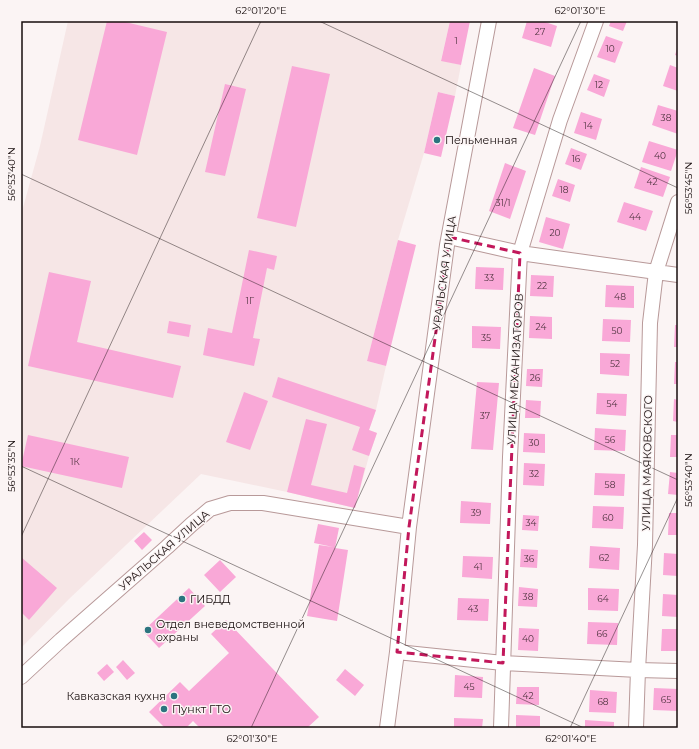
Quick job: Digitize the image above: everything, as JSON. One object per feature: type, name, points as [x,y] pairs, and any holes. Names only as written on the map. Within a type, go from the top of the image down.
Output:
[{"type":"street","name":"УРАЛЬСКАЯ УЛИЦА","points":[[387,728],[397,652],[409,527],[449,237],[489,21]]},
{"type":"street","name":"УЛИЦА МЕХАНИЗАТОРОВ","points":[[501,728],[510,457],[520,253],[560,120],[596,21]]},
{"type":"street","name":"УЛИЦА МАЯКОВСКОГО","points":[[636,728],[646,545],[650,323],[656,272],[678,202]]},
{"type":"street","points":[[449,237],[520,253],[678,275]]},
{"type":"street","name":"УРАЛЬСКАЯ УЛИЦА","points":[[21,677],[210,509],[230,503],[263,503],[409,527]]},
{"type":"street","points":[[397,652],[503,663],[678,671]]},
{"type":"highlighted area","points":[[449,237],[520,253],[503,663],[397,652],[409,527]]},
{"type":"shaded area","points":[[68,21],[450,21],[441,60],[461,65],[455,96],[438,92],[424,153],[398,240],[367,361],[386,366],[376,410],[369,430],[377,433],[369,456],[355,508],[201,474],[69,599],[21,648],[21,215],[40,146]]},
{"type":"building","points":[[107,21],[121,21],[167,32],[137,155],[78,140]]},
{"type":"building","points":[[450,21],[470,21],[461,65],[441,61]]},
{"type":"building","points":[[527,21],[542,21],[557,26],[551,47],[522,38]]},
{"type":"building","points":[[611,21],[627,21],[623,31],[609,26]]},
{"type":"building","points":[[606,36],[623,42],[615,63],[597,57]]},
{"type":"building","points":[[678,46],[678,56],[675,55]]},
{"type":"building","points":[[670,65],[678,68],[678,91],[663,86]]},
{"type":"building","points":[[292,66],[330,74],[296,227],[257,218]]},
{"type":"building","points":[[534,68],[555,76],[535,135],[513,128]]},
{"type":"building","points":[[594,74],[610,80],[604,97],[587,90]]},
{"type":"building","points":[[225,84],[246,89],[225,176],[205,172]]},
{"type":"building","points":[[438,92],[455,96],[441,157],[424,153]]},
{"type":"building","points":[[658,105],[678,111],[678,134],[652,125]]},
{"type":"building","points":[[581,112],[602,119],[596,140],[574,133]]},
{"type":"building","points":[[649,141],[678,150],[671,171],[642,162]]},
{"type":"building","points":[[571,148],[587,154],[581,170],[565,164]]},
{"type":"building","points":[[505,163],[526,171],[510,219],[489,211]]},
{"type":"building","points":[[641,167],[670,177],[663,197],[634,188]]},
{"type":"building","points":[[558,179],[575,185],[570,202],[552,196]]},
{"type":"building","points":[[624,202],[653,211],[646,231],[617,222]]},
{"type":"building","points":[[546,217],[570,224],[563,249],[539,242]]},
{"type":"building","points":[[398,240],[416,245],[386,366],[367,361]]},
{"type":"building","points":[[249,250],[277,256],[274,270],[267,268],[253,338],[260,339],[254,366],[203,355],[208,328],[232,333]]},
{"type":"building","points":[[476,267],[504,268],[503,290],[475,289]]},
{"type":"building","points":[[49,272],[91,281],[77,342],[181,366],[173,398],[28,366]]},
{"type":"building","points":[[531,275],[554,276],[553,297],[530,296]]},
{"type":"building","points":[[606,285],[634,286],[634,308],[605,307]]},
{"type":"building","points":[[530,316],[552,317],[552,339],[529,338]]},
{"type":"building","points":[[603,319],[631,320],[630,342],[602,341]]},
{"type":"building","points":[[169,321],[191,325],[189,337],[167,333]]},
{"type":"building","points":[[675,325],[678,325],[678,347],[674,347]]},
{"type":"building","points":[[472,326],[501,327],[500,349],[472,348]]},
{"type":"building","points":[[600,353],[630,354],[629,376],[600,374]]},
{"type":"building","points":[[675,362],[678,362],[678,384],[674,384]]},
{"type":"building","points":[[527,369],[543,369],[542,387],[526,386]]},
{"type":"building","points":[[278,377],[376,410],[369,430],[377,433],[369,456],[352,450],[360,427],[272,397]]},
{"type":"building","points":[[477,382],[499,383],[493,450],[471,449]]},
{"type":"building","points":[[244,392],[268,401],[250,450],[226,442]]},
{"type":"building","points":[[597,393],[627,394],[626,416],[596,414]]},
{"type":"building","points":[[674,399],[678,400],[678,422],[673,421]]},
{"type":"building","points":[[526,400],[541,401],[540,418],[525,418]]},
{"type":"building","points":[[306,419],[327,424],[311,485],[347,493],[354,465],[365,468],[355,508],[287,492]]},
{"type":"building","points":[[595,428],[626,430],[625,451],[594,450]]},
{"type":"building","points":[[524,433],[545,434],[545,453],[523,452]]},
{"type":"building","points":[[28,435],[129,457],[122,488],[21,466]]},
{"type":"building","points":[[671,435],[678,435],[678,457],[670,457]]},
{"type":"building","points":[[524,463],[545,464],[544,486],[523,485]]},
{"type":"building","points":[[670,472],[678,473],[678,495],[668,494]]},
{"type":"building","points":[[595,473],[625,474],[624,496],[594,495]]},
{"type":"building","points":[[461,501],[491,503],[490,524],[460,523]]},
{"type":"building","points":[[593,506],[624,507],[623,529],[592,528]]},
{"type":"building","points":[[669,513],[678,513],[678,535],[668,535]]},
{"type":"building","points":[[523,515],[539,516],[538,531],[522,530]]},
{"type":"building","points":[[318,524],[339,528],[335,548],[348,550],[337,621],[307,616],[319,545],[333,547],[314,543]]},
{"type":"building","points":[[144,532],[152,540],[142,550],[134,541]]},
{"type":"building","points":[[590,546],[620,548],[619,570],[589,568]]},
{"type":"building","points":[[521,549],[538,550],[537,568],[520,567]]},
{"type":"building","points":[[664,553],[678,554],[678,576],[663,575]]},
{"type":"building","points":[[463,556],[493,557],[492,579],[462,577]]},
{"type":"building","points":[[21,557],[57,588],[29,620],[21,612]]},
{"type":"building","points":[[220,560],[236,577],[220,592],[204,575]]},
{"type":"building","points":[[519,587],[538,589],[537,607],[518,606]]},
{"type":"building","points":[[189,588],[205,606],[159,648],[143,631]]},
{"type":"building","points":[[588,588],[619,589],[618,611],[588,610]]},
{"type":"building","points":[[663,594],[678,595],[678,617],[662,616]]},
{"type":"building","points":[[458,598],[489,599],[488,621],[457,620]]},
{"type":"building","points":[[226,620],[319,717],[307,728],[200,728],[193,721],[186,728],[165,728],[149,712],[180,682],[189,691],[229,653],[211,634]]},
{"type":"building","points":[[588,622],[618,623],[617,645],[587,644]]},
{"type":"building","points":[[519,628],[539,629],[538,651],[518,650]]},
{"type":"building","points":[[662,629],[678,629],[678,651],[661,651]]},
{"type":"building","points":[[123,660],[135,673],[127,680],[116,667]]},
{"type":"building","points":[[107,664],[114,672],[104,681],[97,673]]},
{"type":"building","points":[[345,669],[364,685],[355,696],[336,680]]},
{"type":"building","points":[[455,675],[483,677],[482,698],[454,697]]},
{"type":"building","points":[[517,687],[539,687],[539,705],[516,704]]},
{"type":"building","points":[[654,688],[678,689],[678,711],[653,710]]},
{"type":"building","points":[[590,690],[617,692],[616,713],[589,712]]},
{"type":"building","points":[[516,715],[540,716],[540,728],[516,728]]},
{"type":"building","points":[[454,718],[483,719],[482,728],[454,728]]},
{"type":"building","points":[[585,720],[614,722],[614,728],[585,728]]},
{"type":"place","name":"Пельменная","points":[[437,140]]},
{"type":"place","name":"ГИБДД","points":[[182,599]]},
{"type":"place","name":"Отдел вневедомственной охраны","points":[[148,630]]},
{"type":"place","name":"Кавказская кухня","points":[[174,696]]},
{"type":"place","name":"Пункт ГТО","points":[[164,709]]}]
